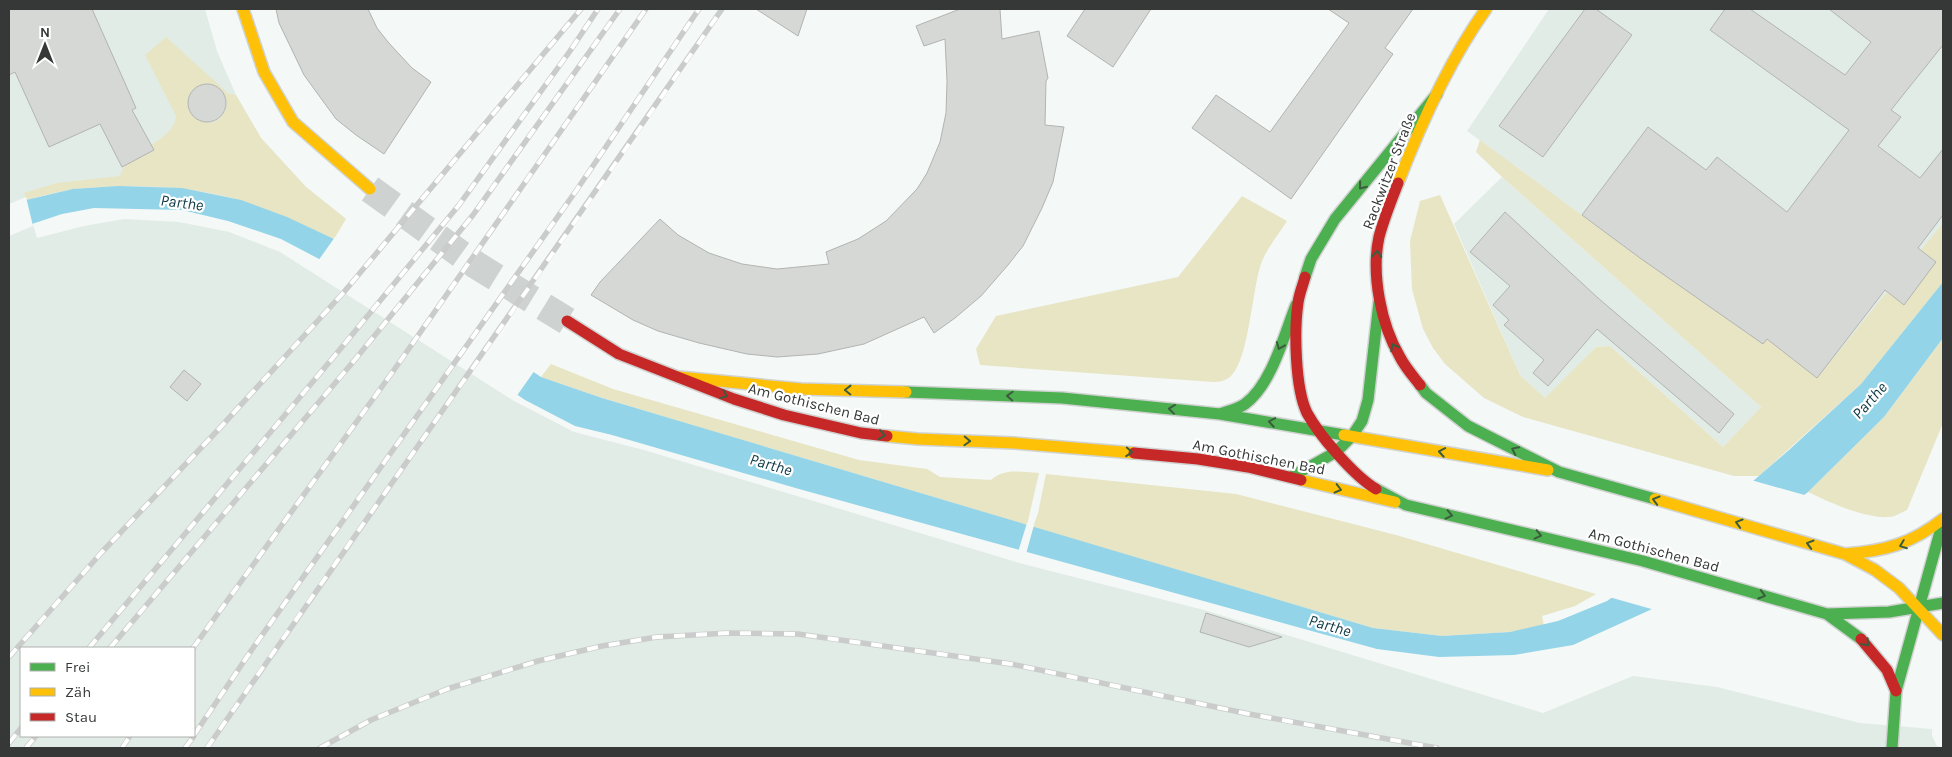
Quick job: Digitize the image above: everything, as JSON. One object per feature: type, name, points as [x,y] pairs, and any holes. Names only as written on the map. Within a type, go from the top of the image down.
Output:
[{"type":"main road","points":[[243,9],[264,72],[273,92],[293,122],[370,189]]},
{"type":"main road","name":"Rackwitzer Straße","points":[[1486,9],[1474,26],[1437,94],[1408,156],[1385,217],[1379,239],[1377,259],[1379,302],[1390,340],[1400,358],[1433,399],[1468,426],[1559,472]]},
{"type":"main road","name":"Rackwitzer Straße","points":[[1320,431],[1307,412],[1301,390],[1296,338],[1298,301],[1311,258],[1330,226],[1437,94]]},
{"type":"main road","points":[[1220,414],[1235,409],[1247,402],[1261,384],[1274,360],[1298,301]]},
{"type":"main road","points":[[1290,477],[1336,452],[1352,436],[1362,421],[1366,410],[1374,358],[1379,302]]},
{"type":"main road","name":"Am Gothischen Bad","points":[[567,322],[619,354],[734,399],[784,415],[861,432],[918,439],[1014,443],[1143,453],[1217,462],[1290,477],[1643,560],[1827,614],[1857,634],[1868,646],[1887,670],[1896,691]]},
{"type":"main road","name":"Am Gothischen Bad","points":[[679,377],[801,389],[1062,398],[1220,414],[1559,472],[1845,554],[1877,571],[1896,584],[1943,635]]},
{"type":"main road","name":"Am Gothischen Bad","points":[[1320,431],[1336,452]]},
{"type":"main road","points":[[1336,452],[1359,476],[1374,488],[1406,505]]},
{"type":"main road","points":[[1892,748],[1896,691],[1943,520]]},
{"type":"main road","name":"Am Gothischen Bad","points":[[1845,554],[1886,550],[1904,545],[1931,530],[1943,520]]},
{"type":"main road","points":[[1920,608],[1943,603]]},
{"type":"main road","name":"Am Gothischen Bad","points":[[1827,614],[1889,612],[1920,608]]},
{"type":"shaded area","points":[[9,9],[205,9],[217,51],[236,95],[261,138],[306,187],[346,219],[24,193],[37,238],[84,226],[124,219],[179,222],[229,232],[280,252],[514,401],[574,432],[644,450],[1023,564],[1204,610],[1543,713],[1633,676],[1717,687],[1860,723],[1932,729],[1932,736],[1937,746],[1943,748],[9,748]]},
{"type":"shaded area","points":[[1549,9],[1943,9],[1943,282],[1845,400],[1767,339],[1640,258],[1467,131]]},
{"type":"shaded area","points":[[166,37],[229,94],[236,95],[261,138],[306,187],[346,219],[334,239],[243,201],[182,189],[137,186],[94,187],[62,191],[26,200],[24,193],[57,183],[120,176],[124,167],[131,159],[167,133],[173,125],[176,116],[145,55]],"holes":[[[207,84],[223,94],[227,103],[224,113],[217,121],[208,123],[200,120],[193,114],[189,105],[189,97],[194,89]]]},
{"type":"shaded area","points":[[1480,140],[1640,258],[1767,339],[1817,378],[1943,223],[1943,282],[1861,384],[1759,476],[1734,476],[1523,417],[1484,398],[1445,364],[1433,348],[1423,329],[1412,289],[1410,241],[1420,201],[1440,195],[1520,375],[1545,398],[1596,347],[1610,346],[1723,447],[1761,407],[1502,177],[1476,152]]},
{"type":"shaded area","points":[[1502,177],[1761,407],[1723,447],[1610,346],[1596,347],[1546,399],[1520,375],[1454,224]]},
{"type":"shaded area","points":[[1242,196],[1287,221],[1263,258],[1242,355],[1237,367],[1229,378],[1213,382],[980,365],[976,349],[996,316],[1178,277]]},
{"type":"shaded area","points":[[1943,338],[1943,423],[1907,510],[1891,517],[1880,517],[1859,513],[1808,492],[1884,417]]},
{"type":"shaded area","points":[[551,364],[613,389],[859,460],[927,469],[940,477],[991,480],[1007,472],[1039,473],[1027,525],[602,398],[541,377]]},
{"type":"shaded area","points":[[1046,474],[1236,494],[1396,535],[1596,594],[1575,606],[1542,616],[1544,626],[1510,632],[1442,636],[1373,628],[1033,527],[1038,513]]},
{"type":"water","name":"Parthe","points":[[118,186],[182,188],[241,200],[287,217],[334,239],[541,377],[602,398],[1373,628],[1442,636],[1510,632],[1558,621],[1607,601],[1643,576],[1789,450],[1861,384],[1943,282],[1943,338],[1884,417],[1808,492],[1668,599],[1650,610],[1573,645],[1514,655],[1439,657],[1377,649],[575,426],[525,400],[321,260],[281,239],[228,221],[182,210],[94,208],[62,214],[32,224],[26,200],[73,189]]},
{"type":"pier","points":[[26,197],[33,226],[9,236],[9,204]]},
{"type":"pier","points":[[335,237],[535,370],[516,397],[318,261]]},
{"type":"pier","points":[[1751,480],[1808,496],[1655,610],[1609,597],[1641,574]]},
{"type":"pier","points":[[1027,523],[1034,525],[1026,554],[1018,552]]},
{"type":"building","points":[[9,9],[92,9],[136,108],[132,110],[154,150],[122,167],[100,124],[49,147],[15,72],[9,75]]},
{"type":"building","points":[[276,9],[368,9],[377,28],[388,42],[412,68],[431,82],[384,154],[336,119],[304,75],[279,23]]},
{"type":"building","points":[[756,9],[807,9],[798,36]]},
{"type":"building","points":[[960,9],[1000,9],[1002,39],[1039,31],[1048,78],[1046,81],[1045,125],[1064,127],[1053,182],[1023,246],[981,296],[955,318],[934,333],[924,317],[864,344],[818,354],[777,357],[747,354],[658,331],[633,320],[591,295],[600,282],[660,219],[678,235],[709,253],[742,264],[777,269],[829,264],[826,252],[858,239],[886,221],[917,189],[927,173],[940,142],[946,113],[945,39],[924,46],[916,26]]},
{"type":"building","points":[[1085,9],[1151,9],[1113,67],[1067,36]]},
{"type":"building","points":[[1328,9],[1413,9],[1385,48],[1393,54],[1291,199],[1192,128],[1216,95],[1270,132],[1349,23]]},
{"type":"building","points":[[1585,9],[1596,9],[1632,35],[1543,157],[1499,126]]},
{"type":"building","points":[[1725,9],[1750,9],[1845,75],[1871,42],[1829,9],[1943,9],[1943,45],[1891,110],[1901,117],[1878,146],[1920,178],[1943,149],[1943,215],[1918,248],[1936,262],[1904,305],[1885,290],[1817,378],[1767,339],[1763,344],[1582,215],[1648,127],[1706,170],[1717,157],[1787,212],[1849,130],[1710,30]]},
{"type":"building","points":[[207,84],[220,90],[226,103],[220,116],[207,122],[194,116],[188,103],[194,90]]},
{"type":"building","points":[[1505,212],[1598,298],[1734,414],[1719,433],[1597,329],[1548,386],[1533,373],[1544,360],[1504,325],[1509,320],[1493,305],[1510,286],[1470,252]]},
{"type":"building","points":[[184,370],[201,384],[187,401],[170,387]]},
{"type":"building","points":[[1206,613],[1282,637],[1249,647],[1200,632]]},
{"type":"tunnel","points":[[370,189],[476,265],[567,321]]},
{"type":"railway","points":[[9,657],[102,552],[218,430],[344,292],[581,9]]},
{"type":"railway","points":[[90,647],[459,205],[598,9]]},
{"type":"railway","points":[[111,647],[353,362],[473,215],[620,9]]},
{"type":"railway","points":[[194,647],[394,370],[646,9]]},
{"type":"railway","points":[[195,734],[253,648],[578,188],[699,9]]},
{"type":"railway","points":[[207,748],[722,9]]},
{"type":"railway","points":[[320,748],[371,720],[447,689],[538,661],[602,646],[657,637],[729,633],[798,634],[1011,664],[1249,714],[1437,748]]},
{"type":"railway","points":[[9,743],[20,729]]},
{"type":"railway","points":[[26,748],[35,737]]},
{"type":"railway","points":[[122,748],[129,737]]},
{"type":"railway","points":[[185,748],[193,737]]},
{"type":"traffic: fast","points":[[1305,277],[1311,259],[1335,219],[1437,94]]},
{"type":"traffic: fast","points":[[1291,477],[1336,452],[1352,436],[1362,421],[1368,400],[1379,302]]},
{"type":"traffic: fast","points":[[1220,414],[1245,404],[1263,384],[1276,358],[1296,305]]},
{"type":"traffic: fast","points":[[1420,385],[1426,393],[1468,426],[1559,472],[1655,499]]},
{"type":"traffic: fast","points":[[906,392],[1062,398],[1220,414],[1344,435]]},
{"type":"traffic: fast","points":[[1376,489],[1406,505],[1643,561],[1827,614],[1861,639]]},
{"type":"traffic: fast","points":[[1892,748],[1896,691],[1943,521]]},
{"type":"traffic: fast","points":[[1827,614],[1889,612],[1943,603]]},
{"type":"traffic: slow","points":[[243,9],[264,72],[293,122],[370,189]]},
{"type":"traffic: slow","points":[[1398,183],[1416,138],[1448,71],[1486,9]]},
{"type":"traffic: slow","points":[[679,377],[801,389],[906,392]]},
{"type":"traffic: slow","points":[[1344,435],[1548,470]]},
{"type":"traffic: slow","points":[[887,436],[1014,443],[1134,453]]},
{"type":"traffic: slow","points":[[1301,480],[1395,502]]},
{"type":"traffic: slow","points":[[1655,499],[1845,554],[1875,570],[1899,588],[1943,635]]},
{"type":"traffic: slow","points":[[1845,554],[1873,551],[1897,545],[1920,535],[1943,519]]},
{"type":"traffic: jam","points":[[1398,183],[1379,237],[1376,267],[1377,283],[1383,315],[1393,344],[1404,364],[1420,385]]},
{"type":"traffic: jam","points":[[1305,277],[1299,300],[1296,328],[1296,359],[1303,402],[1307,413],[1328,443],[1358,475],[1376,489]]},
{"type":"traffic: jam","points":[[567,321],[619,354],[734,399],[784,415],[861,433],[887,436]]},
{"type":"traffic: jam","points":[[1134,453],[1198,459],[1248,467],[1301,480]]},
{"type":"traffic: jam","points":[[1861,639],[1887,670],[1896,691]]}]
